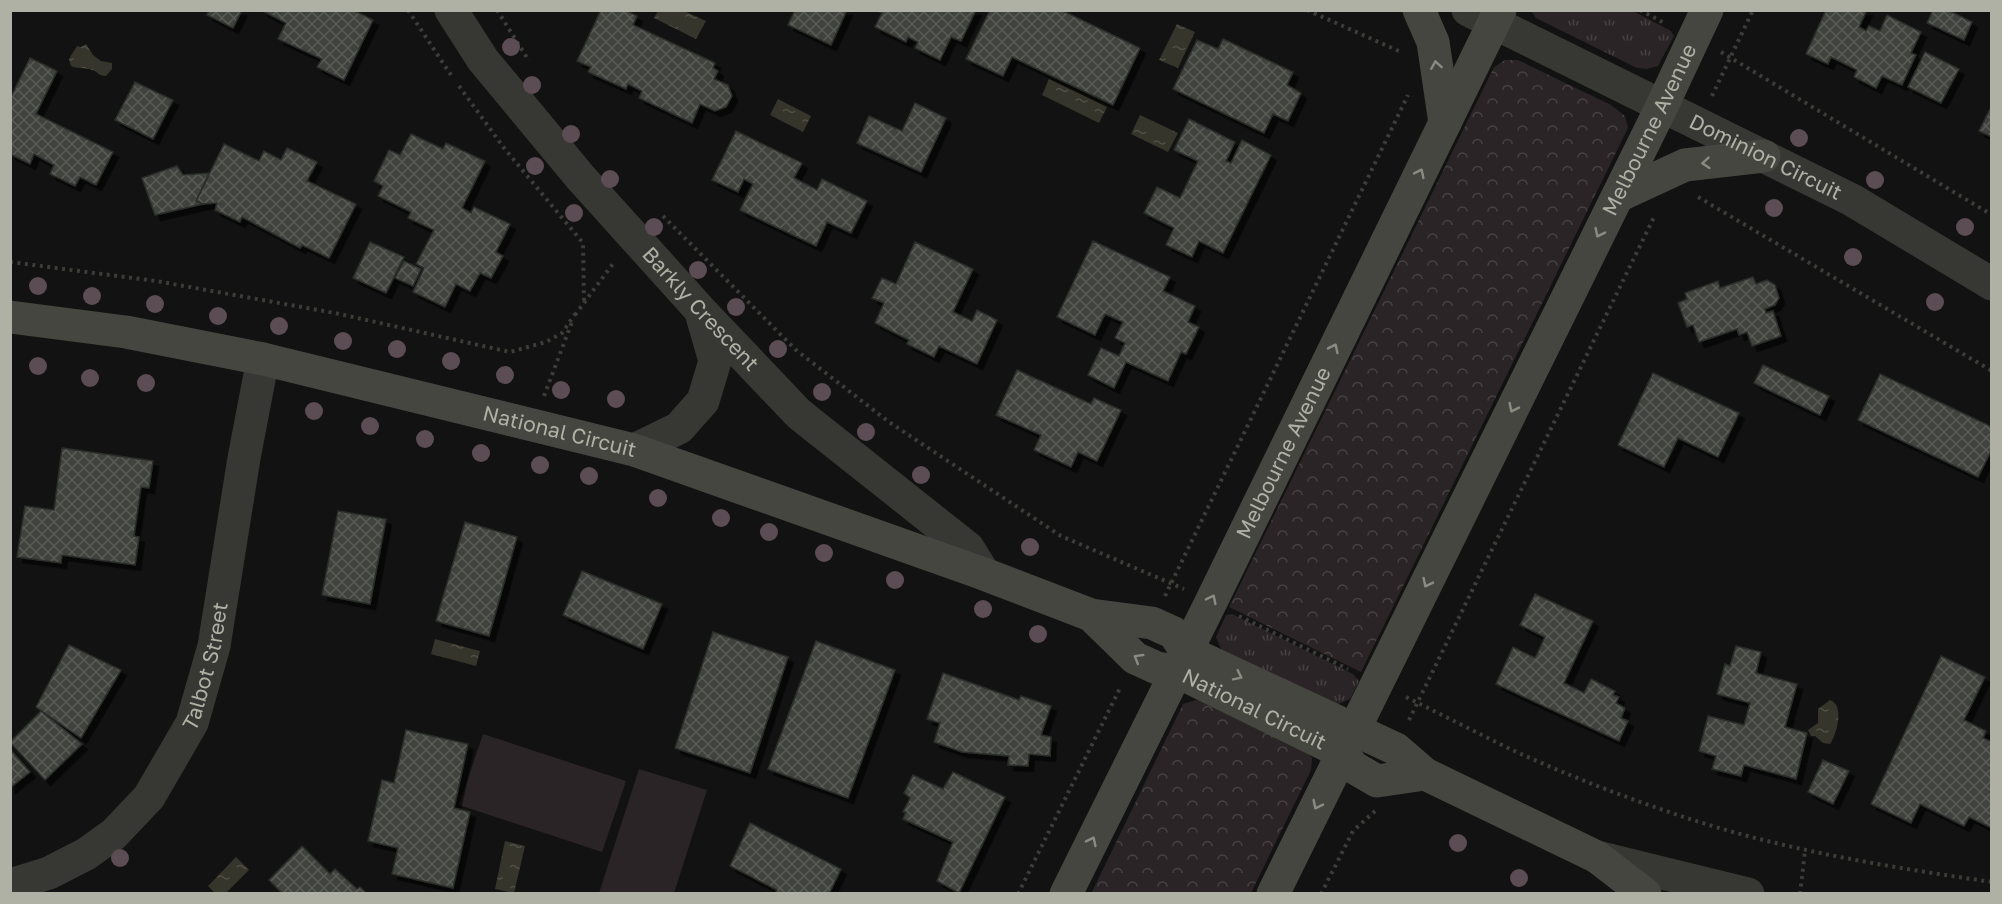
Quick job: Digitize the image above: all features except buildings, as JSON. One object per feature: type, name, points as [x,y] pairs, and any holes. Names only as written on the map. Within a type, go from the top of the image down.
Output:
[{"type":"main road","points":[[1419,10],[1432,42],[1445,123]]},
{"type":"main road","name":"Melbourne Avenue","points":[[1273,894],[1618,196],[1707,10]]},
{"type":"main road","name":"Melbourne Avenue","points":[[1066,894],[1445,123],[1487,15]]},
{"type":"main road","points":[[1618,196],[1675,174],[1764,156]]},
{"type":"main road","name":"National Circuit","points":[[10,317],[126,332],[263,359],[634,450],[984,574],[1091,615],[1152,623],[1174,633],[1181,661]]},
{"type":"main road","name":"National Circuit","points":[[1091,615],[1135,658],[1157,668],[1181,661],[1332,721],[1349,741],[1396,749],[1425,774],[1597,856],[1645,894]]},
{"type":"street","name":"Barkly Crescent","points":[[451,10],[483,60],[581,178],[700,311],[799,414],[968,548],[984,574]]},
{"type":"street","name":"Dominion Circuit","points":[[1487,15],[1662,106],[1852,200],[1992,284]]},
{"type":"street","points":[[634,450],[679,428],[703,401],[715,361],[700,311]]},
{"type":"street","name":"Talbot Street","points":[[10,885],[49,873],[86,854],[114,834],[149,797],[192,723],[214,646],[244,458],[263,359]]},
{"type":"street","points":[[1597,856],[1748,894]]},
{"type":"path","points":[[408,10],[452,76]]},
{"type":"path","points":[[497,10],[530,63]]},
{"type":"path","points":[[1307,10],[1402,53]]},
{"type":"path","points":[[1699,124],[1753,10]]},
{"type":"path","points":[[1731,56],[1992,215]]},
{"type":"path","points":[[458,85],[504,147],[583,243],[584,302]]},
{"type":"path","points":[[1152,623],[1408,94]]},
{"type":"path","points":[[1675,174],[1992,371]]},
{"type":"path","points":[[1417,702],[1655,213]]},
{"type":"path","points":[[661,214],[796,350],[889,422],[1060,536],[1171,583],[1510,749],[1605,788],[1690,819],[1805,851],[1919,872],[1992,882]]},
{"type":"path","points":[[10,262],[167,283],[335,313],[510,352],[546,342],[562,333],[634,237]]},
{"type":"path","points":[[533,425],[575,314]]},
{"type":"path","points":[[1018,894],[1135,658]]},
{"type":"path","points":[[1800,894],[1805,851]]},
{"type":"green space","points":[[1531,11],[1633,11],[1671,31],[1674,36],[1658,66],[1647,69],[1637,68],[1536,18]]},
{"type":"green space","points":[[1505,60],[1518,60],[1611,105],[1625,116],[1628,128],[1361,672],[1229,607],[1494,67]]},
{"type":"green space","points":[[1232,614],[1353,674],[1359,681],[1350,699],[1327,709],[1224,656],[1216,637],[1226,615]]},
{"type":"green space","points":[[1200,699],[1304,748],[1312,758],[1311,770],[1251,893],[1091,894],[1183,704]]},
{"type":"green space","points":[[483,734],[626,781],[602,852],[459,805]]},
{"type":"green space","points":[[639,769],[707,790],[674,893],[599,893]]},
{"type":"water","points":[[658,11],[684,11],[706,21],[696,39],[654,18]]},
{"type":"water","points":[[1177,24],[1195,32],[1178,68],[1159,60]]},
{"type":"water","points":[[86,44],[93,55],[101,61],[112,63],[112,69],[106,76],[89,69],[71,66],[69,59],[77,46],[81,47]]},
{"type":"water","points":[[1049,79],[1107,107],[1099,123],[1042,95]]},
{"type":"water","points":[[778,99],[811,116],[803,132],[770,115]]},
{"type":"water","points":[[1140,115],[1178,133],[1168,152],[1131,134]]},
{"type":"water","points":[[435,639],[480,651],[476,666],[431,654]]},
{"type":"water","points":[[1830,700],[1837,708],[1838,720],[1830,744],[1811,736],[1808,730],[1818,723],[1818,709]]},
{"type":"water","points":[[505,841],[525,846],[514,893],[495,889]]},
{"type":"water","points":[[236,857],[249,870],[226,893],[215,893],[208,886]]}]
